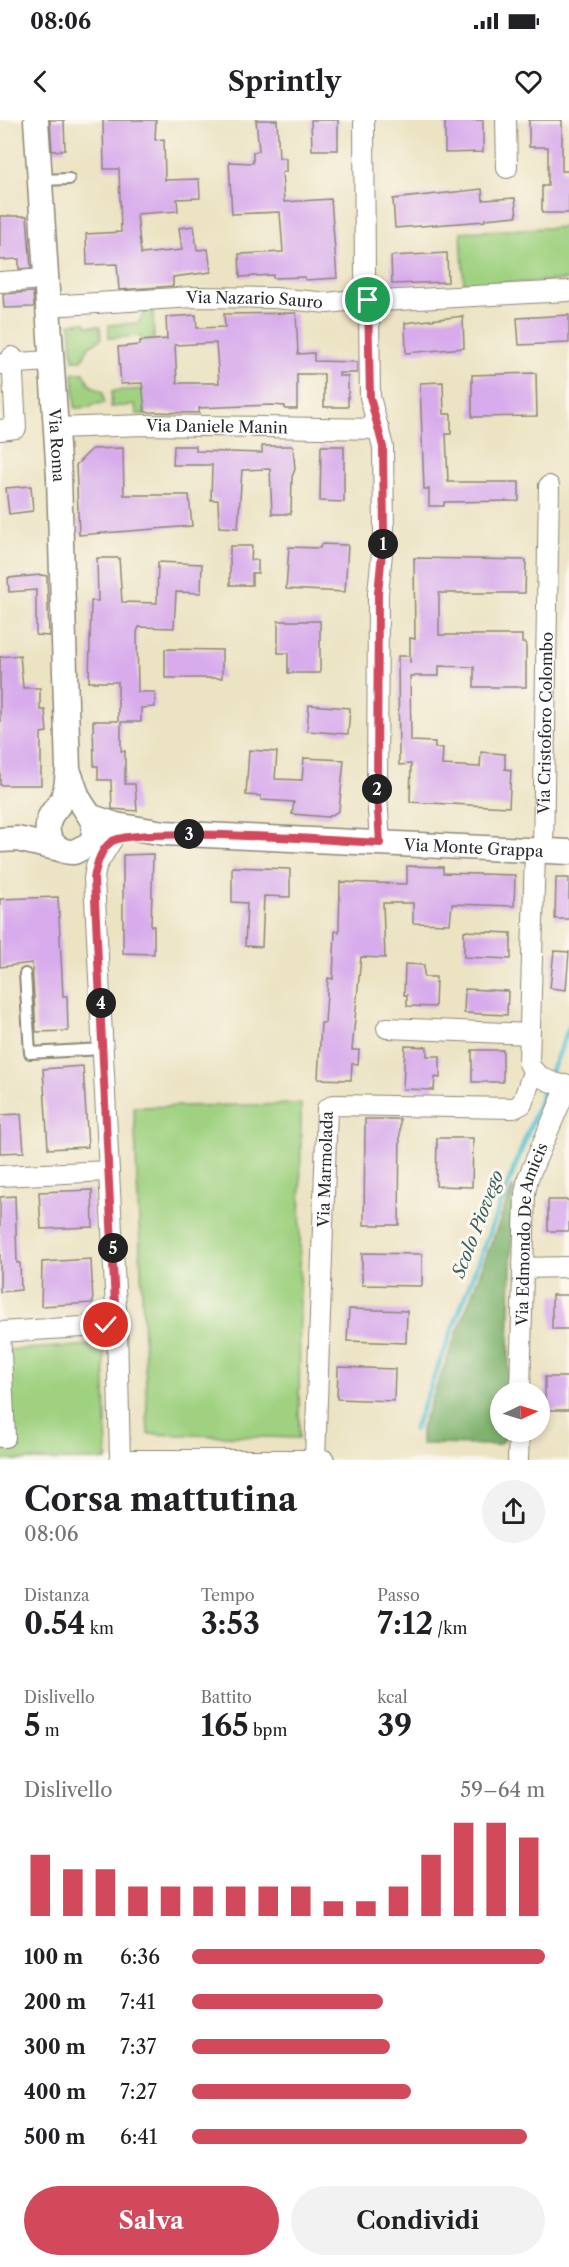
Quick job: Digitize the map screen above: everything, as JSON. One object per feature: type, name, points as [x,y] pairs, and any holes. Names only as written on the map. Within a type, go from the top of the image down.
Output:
[{"type":"street","name":"Via Roma","points":[[36,120],[64,602],[68,770],[63,797],[47,829],[50,839],[87,853],[95,828],[68,770]]},
{"type":"street","points":[[364,120],[365,275],[368,300],[370,397],[383,447],[384,533],[378,593],[377,795],[380,843]]},
{"type":"street","points":[[506,120],[507,168]]},
{"type":"street","points":[[0,282],[47,279]]},
{"type":"street","name":"Via Nazario Sauro","points":[[48,306],[194,297],[276,298],[328,303],[569,291]]},
{"type":"street","points":[[0,430],[16,428],[9,362],[50,362]]},
{"type":"street","name":"Via Daniele Manin","points":[[55,428],[145,425],[379,429]]},
{"type":"street","name":"Via Cristoforo Colombo","points":[[539,851],[549,486]]},
{"type":"street","points":[[9,839],[40,827],[53,814],[68,805],[88,813]]},
{"type":"street","name":"Via Monte Grappa","points":[[88,813],[102,822],[164,833],[569,852]]},
{"type":"street","name":"Via Monte Grappa","points":[[87,853],[164,833]]},
{"type":"street","points":[[9,839],[87,853],[103,1049],[120,1460],[324,1460]]},
{"type":"street","name":"Via Edmondo De Amicis","points":[[520,1382],[522,1268],[528,1178],[563,1096],[553,1081],[529,1063],[539,851]]},
{"type":"street","points":[[387,1028],[529,1034]]},
{"type":"street","name":"Via Marmolada","points":[[315,1460],[327,1109],[334,1105],[514,1108],[522,1104],[531,1078],[553,1081]]},
{"type":"street","points":[[0,1176],[109,1171]]},
{"type":"street","points":[[522,1268],[569,1268]]},
{"type":"street","points":[[0,1437],[5,1437],[0,1332],[116,1325]]},
{"type":"street","points":[[518,1460],[519,1442]]},
{"type":"lane","points":[[40,180],[69,179]]},
{"type":"lane","points":[[25,974],[30,1053],[103,1049]]},
{"type":"green space","points":[[569,227],[569,280],[464,285],[461,232]]},
{"type":"green space","points":[[153,310],[154,340],[142,341],[141,336],[109,338],[109,325],[138,323],[146,311]]},
{"type":"green space","points":[[84,322],[88,326],[100,326],[101,339],[89,346],[82,360],[73,360],[70,324]]},
{"type":"green space","points":[[73,373],[84,373],[90,385],[103,392],[104,403],[75,408]]},
{"type":"green space","points":[[144,389],[145,414],[136,414],[135,405],[111,407],[112,391]]},
{"type":"green space","points":[[301,1104],[299,1438],[148,1434],[134,1107]]},
{"type":"green space","points":[[513,1186],[508,1382],[490,1382],[490,1442],[501,1442],[497,1445],[421,1444],[421,1428]]},
{"type":"green space","points":[[98,1345],[104,1350],[107,1460],[0,1460],[0,1448],[10,1447],[5,1350]]},
{"type":"building","points":[[50,120],[64,120],[65,150],[52,151]]},
{"type":"building","points":[[103,120],[156,120],[155,140],[164,139],[165,180],[199,179],[200,198],[177,199],[178,211],[137,214],[141,254],[182,250],[179,228],[194,226],[197,250],[208,249],[211,272],[173,277],[173,286],[119,290],[117,264],[87,265],[86,234],[121,232],[119,169],[104,169]]},
{"type":"building","points":[[256,120],[277,120],[279,158],[286,158],[286,172],[282,172],[284,202],[331,199],[337,278],[305,280],[305,277],[273,278],[273,275],[240,277],[239,254],[283,252],[280,212],[232,214],[229,162],[253,163],[253,152],[259,151]]},
{"type":"building","points":[[311,120],[338,120],[338,150],[312,150]]},
{"type":"building","points":[[445,120],[483,120],[483,152],[445,153]]},
{"type":"building","points":[[529,120],[562,120],[562,171],[569,171],[569,213],[542,213],[542,186],[548,186],[548,147],[529,147]]},
{"type":"building","points":[[482,189],[483,200],[515,198],[517,216],[485,219],[485,221],[395,228],[393,199]]},
{"type":"building","points":[[0,216],[27,216],[31,268],[19,269],[19,259],[0,260]]},
{"type":"building","points":[[447,253],[448,282],[392,284],[391,256]]},
{"type":"building","points":[[33,292],[34,307],[4,308],[3,294]]},
{"type":"building","points":[[296,313],[298,354],[314,353],[314,361],[357,362],[357,373],[339,373],[339,376],[348,376],[348,407],[324,407],[324,374],[297,374],[297,409],[285,409],[285,406],[271,405],[199,408],[199,413],[145,412],[142,383],[121,384],[118,347],[140,345],[140,341],[167,339],[166,317],[196,315],[197,328],[225,327],[224,314]],"holes":[[[216,343],[219,383],[177,383],[175,345]]]},
{"type":"building","points":[[569,315],[569,343],[519,345],[517,318]]},
{"type":"building","points":[[463,316],[464,348],[406,353],[405,323]]},
{"type":"building","points":[[536,373],[537,416],[472,417],[472,375]]},
{"type":"building","points":[[443,382],[444,414],[451,414],[451,434],[446,434],[448,482],[519,482],[519,501],[444,502],[444,506],[429,506],[429,489],[424,489],[420,383]]},
{"type":"building","points":[[174,446],[196,446],[196,451],[262,453],[262,446],[293,446],[295,469],[292,477],[291,514],[272,514],[270,469],[242,470],[238,528],[219,527],[218,500],[211,500],[212,465],[173,465]]},
{"type":"building","points":[[321,446],[344,446],[344,502],[320,501]]},
{"type":"building","points":[[123,448],[124,495],[189,495],[192,526],[79,535],[76,465],[92,449]]},
{"type":"building","points":[[31,486],[33,511],[9,514],[6,488]]},
{"type":"building","points":[[321,544],[348,545],[345,592],[286,589],[289,547],[320,548]]},
{"type":"building","points":[[230,546],[252,546],[251,560],[258,560],[258,573],[252,573],[252,585],[230,585]]},
{"type":"building","points":[[97,558],[119,558],[122,602],[157,603],[158,562],[202,564],[201,593],[176,592],[174,628],[139,627],[137,632],[138,692],[155,692],[155,707],[141,708],[141,722],[121,722],[121,751],[125,751],[125,784],[135,784],[137,811],[112,809],[111,780],[98,780],[98,766],[94,766],[93,721],[118,721],[118,682],[89,682],[91,601],[98,601]]},
{"type":"building","points":[[414,558],[526,560],[525,593],[439,593],[439,635],[522,635],[522,643],[526,643],[526,687],[474,687],[474,667],[439,666],[439,676],[410,676],[411,741],[435,742],[435,748],[443,748],[442,765],[480,767],[481,752],[505,754],[505,769],[511,770],[509,807],[410,802],[411,764],[399,765],[398,656],[410,656],[410,638],[415,639]]},
{"type":"building","points":[[47,576],[49,636],[36,635],[36,590],[9,592],[8,578]]},
{"type":"building","points":[[278,621],[320,621],[320,673],[288,673],[288,653],[278,653]]},
{"type":"building","points":[[165,649],[222,650],[222,678],[165,678]]},
{"type":"building","points":[[20,655],[23,688],[40,688],[40,710],[45,710],[47,732],[41,733],[41,785],[0,785],[0,657]]},
{"type":"building","points":[[309,705],[350,708],[348,734],[307,731]]},
{"type":"building","points":[[249,750],[277,752],[275,779],[302,780],[304,758],[344,760],[339,811],[328,817],[292,814],[294,802],[261,800],[261,796],[246,795]]},
{"type":"building","points":[[153,854],[151,926],[154,926],[154,954],[123,953],[123,855]]},
{"type":"building","points":[[407,866],[443,867],[443,873],[515,875],[514,906],[452,904],[450,924],[413,923],[413,903],[383,903],[385,958],[361,957],[352,1050],[359,1050],[358,1064],[352,1064],[351,1080],[318,1079],[321,1023],[325,1023],[328,978],[333,979],[335,931],[339,932],[340,882],[407,884]]},
{"type":"building","points":[[232,867],[290,869],[290,897],[264,896],[262,947],[245,946],[247,903],[232,902]]},
{"type":"building","points":[[556,878],[569,878],[569,919],[555,919]]},
{"type":"building","points":[[58,897],[63,996],[67,996],[68,1031],[36,1032],[32,963],[0,967],[0,899]]},
{"type":"building","points":[[464,931],[511,933],[511,959],[464,957]]},
{"type":"building","points":[[554,951],[569,952],[566,990],[550,988]]},
{"type":"building","points":[[405,964],[424,965],[424,977],[436,977],[435,1007],[407,1006],[407,995],[404,995]]},
{"type":"building","points":[[465,989],[508,991],[507,1015],[464,1013]]},
{"type":"building","points":[[405,1046],[427,1047],[427,1056],[440,1056],[440,1078],[435,1077],[434,1090],[403,1089]]},
{"type":"building","points":[[472,1050],[503,1050],[503,1082],[472,1082]]},
{"type":"building","points":[[83,1066],[88,1147],[48,1149],[43,1069]]},
{"type":"building","points":[[21,1114],[24,1152],[0,1153],[0,1115]]},
{"type":"building","points":[[365,1119],[400,1119],[399,1225],[364,1225]]},
{"type":"building","points":[[437,1138],[473,1138],[472,1187],[436,1186]]},
{"type":"building","points":[[92,1190],[93,1227],[41,1229],[39,1192]]},
{"type":"building","points":[[15,1196],[17,1263],[20,1263],[21,1290],[0,1292],[0,1197]]},
{"type":"building","points":[[548,1200],[569,1200],[569,1231],[548,1231]]},
{"type":"building","points":[[362,1253],[422,1254],[422,1286],[362,1285]]},
{"type":"building","points":[[91,1259],[93,1303],[41,1306],[42,1262]]},
{"type":"building","points":[[552,1295],[569,1295],[569,1329],[552,1329]]},
{"type":"building","points":[[349,1309],[407,1311],[406,1343],[347,1341]]},
{"type":"building","points":[[338,1367],[395,1369],[394,1401],[337,1399]]},
{"type":"building","points":[[545,1377],[569,1377],[569,1410],[550,1410],[550,1382],[545,1382]]},
{"type":"waterway","name":"Scolo Piovego","points":[[549,1077],[569,1028]]},
{"type":"waterway","name":"Scolo Piovego","points":[[414,1430],[546,1085]]},
{"type":"route","points":[[106,1325],[116,1325],[94,879],[96,866],[106,847],[112,840],[164,833],[380,843],[377,795],[378,593],[384,533],[383,447],[370,397],[368,300]]}]
